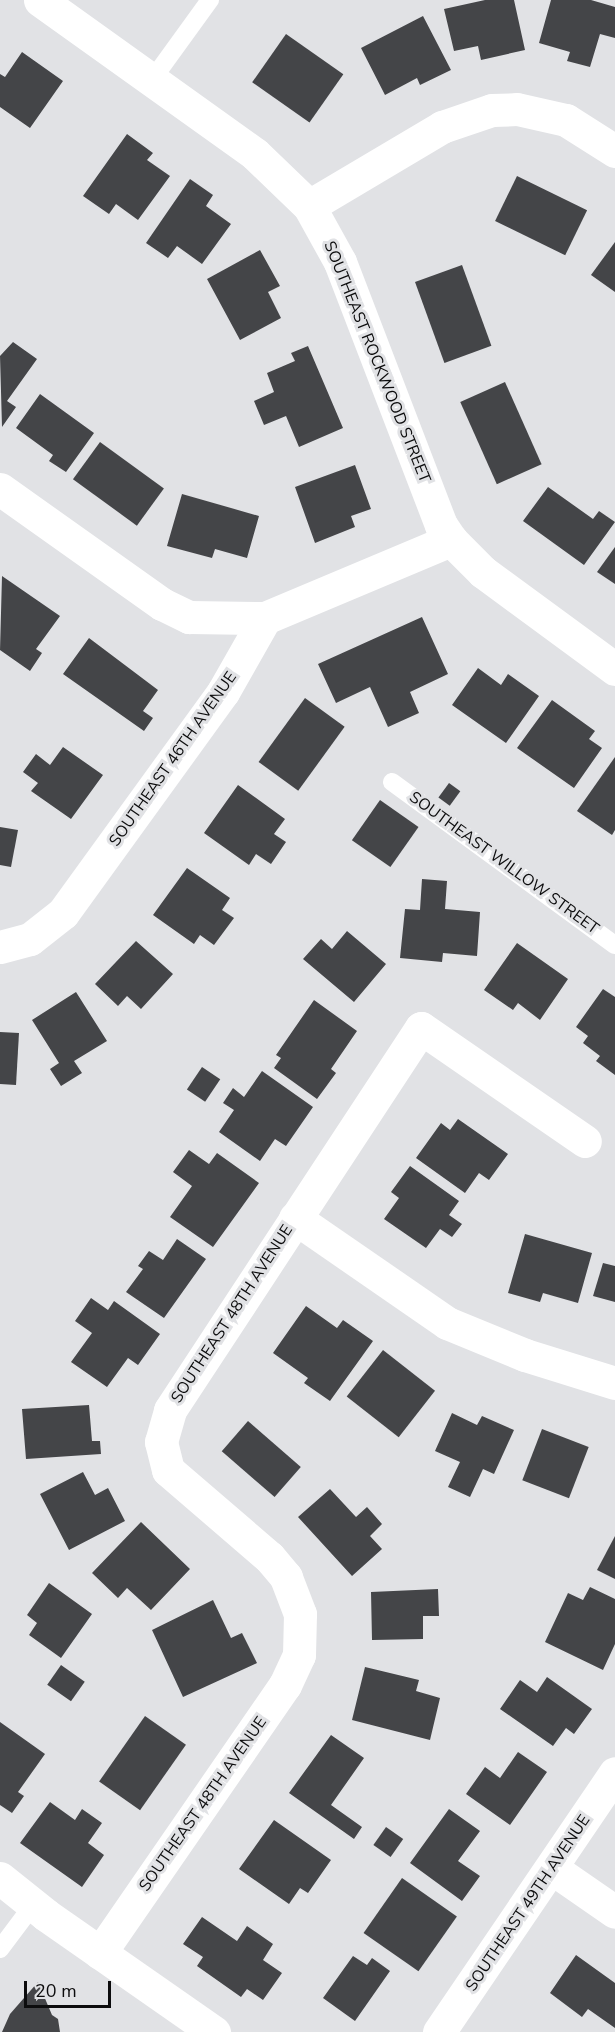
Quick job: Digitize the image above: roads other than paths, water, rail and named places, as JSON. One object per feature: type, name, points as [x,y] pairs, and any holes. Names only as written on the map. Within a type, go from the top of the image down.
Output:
[{"type":"street","name":"SOUTHEAST ROCKWOOD STREET","points":[[40,0],[255,154],[309,206],[340,262],[441,525],[451,540],[483,572],[615,669]]},
{"type":"street","points":[[309,206],[442,127],[492,110],[517,109],[566,120],[615,151]]},
{"type":"street","points":[[0,489],[162,604],[189,617],[265,618],[451,540]]},
{"type":"street","name":"SOUTHEAST 46TH AVENUE","points":[[0,947],[30,939],[63,913],[223,692],[265,618]]},
{"type":"street","name":"SOUTHEAST 48TH AVENUE","points":[[100,1953],[285,1685],[298,1655],[300,1614],[286,1576],[269,1557],[168,1470],[161,1442],[170,1410],[421,1028],[585,1141]]},
{"type":"street","points":[[295,1218],[447,1323],[525,1355],[615,1383]]},
{"type":"street","name":"SOUTHEAST 49TH AVENUE","points":[[439,2032],[553,1869],[615,1773]]},
{"type":"street","points":[[553,1869],[615,1912]]},
{"type":"street","points":[[0,1878],[33,1905],[214,2032]]},
{"type":"lane","points":[[152,80],[210,0]]},
{"type":"lane","name":"SOUTHEAST WILLOW STREET","points":[[392,782],[615,945]]},
{"type":"lane","points":[[0,1949],[33,1905]]}]
